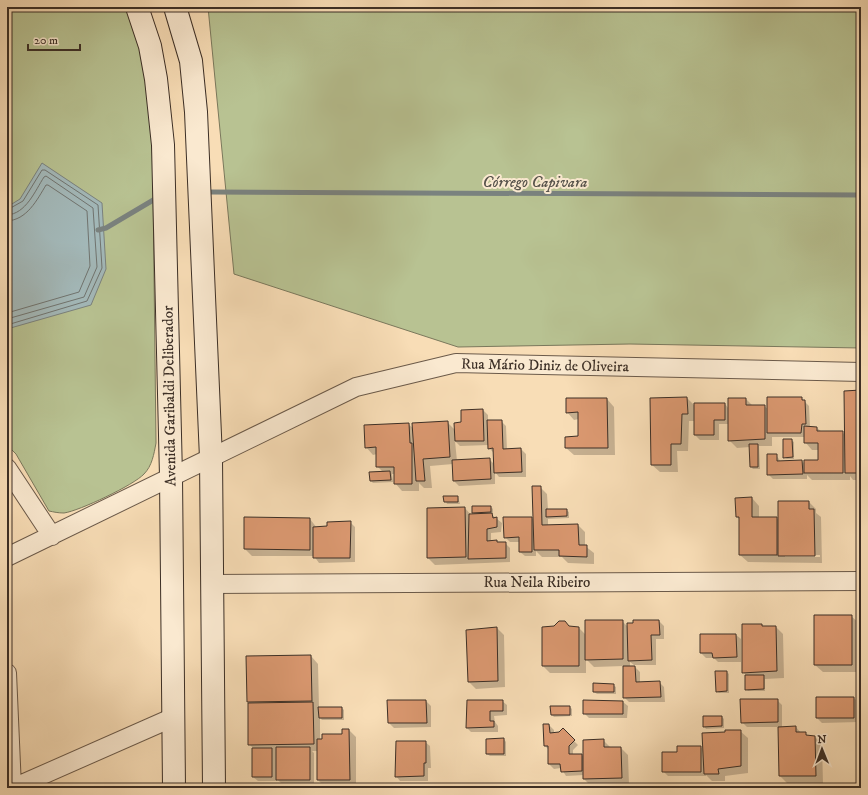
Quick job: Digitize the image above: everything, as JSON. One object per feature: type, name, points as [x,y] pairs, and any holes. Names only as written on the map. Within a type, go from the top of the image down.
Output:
[{"type":"street","name":"Avenida Garibaldi Deliberador","points":[[137,7],[150,46],[161,119],[171,476],[174,788]]},
{"type":"street","points":[[175,7],[191,61],[196,112],[211,458],[214,788]]},
{"type":"street","name":"Rua Mário Diniz de Oliveira","points":[[7,557],[171,476],[356,388],[456,363],[861,372]]},
{"type":"street","points":[[7,468],[52,536]]},
{"type":"street","name":"Rua Neila Ribeiro","points":[[212,584],[861,581]]},
{"type":"street","points":[[7,674],[13,788],[174,717]]},
{"type":"green space","points":[[7,7],[126,7],[138,38],[152,103],[156,443],[149,467],[138,479],[106,497],[81,508],[64,513],[49,511],[16,454],[7,445]]},
{"type":"green space","points":[[208,7],[861,7],[861,348],[630,344],[458,347],[234,274]]},
{"type":"water","points":[[42,163],[102,203],[106,269],[91,305],[7,329],[7,207],[20,199]]},
{"type":"building","points":[[861,390],[861,473],[845,473],[844,391]]},
{"type":"building","points":[[687,397],[688,414],[682,414],[681,444],[671,444],[671,465],[651,465],[650,398]]},
{"type":"building","points":[[767,397],[802,397],[802,400],[805,400],[806,424],[802,424],[801,433],[767,433]]},
{"type":"building","points":[[566,398],[607,398],[608,448],[565,448],[565,437],[578,436],[578,412],[566,413]]},
{"type":"building","points":[[728,398],[746,398],[746,405],[765,405],[765,439],[728,441]]},
{"type":"building","points":[[694,403],[725,403],[725,420],[714,420],[714,435],[694,435]]},
{"type":"building","points":[[483,409],[484,441],[455,441],[454,423],[461,422],[461,410]]},
{"type":"building","points":[[487,420],[502,420],[503,449],[521,448],[522,472],[494,473],[493,448],[488,449]]},
{"type":"building","points":[[448,421],[450,457],[423,459],[425,481],[416,481],[412,423]]},
{"type":"building","points":[[409,423],[410,443],[412,443],[412,484],[394,484],[394,467],[376,467],[376,447],[365,448],[364,425]]},
{"type":"building","points":[[804,426],[817,427],[817,431],[843,431],[843,473],[804,473],[804,460],[818,460],[818,443],[804,443]]},
{"type":"building","points":[[783,439],[792,439],[793,457],[783,458]]},
{"type":"building","points":[[749,444],[758,444],[758,467],[750,467]]},
{"type":"building","points":[[767,454],[777,454],[777,461],[802,460],[803,474],[767,475]]},
{"type":"building","points":[[490,458],[491,479],[453,481],[452,460]]},
{"type":"building","points":[[390,471],[391,480],[370,481],[369,472]]},
{"type":"building","points":[[532,486],[541,486],[542,525],[578,524],[579,545],[587,545],[587,557],[559,556],[559,550],[534,550]]},
{"type":"building","points":[[443,496],[458,496],[458,502],[444,502]]},
{"type":"building","points":[[752,497],[752,517],[777,517],[777,555],[739,555],[739,517],[736,517],[735,498]]},
{"type":"building","points":[[778,501],[809,501],[809,509],[814,509],[815,556],[778,556]]},
{"type":"building","points":[[472,506],[491,506],[491,512],[472,513]]},
{"type":"building","points":[[465,507],[466,557],[427,558],[427,508]]},
{"type":"building","points":[[546,509],[567,509],[567,516],[546,517]]},
{"type":"building","points":[[492,513],[493,518],[497,517],[497,527],[487,529],[487,541],[497,540],[497,542],[506,542],[506,558],[468,559],[469,514]]},
{"type":"building","points":[[244,517],[310,518],[310,550],[244,549]]},
{"type":"building","points":[[503,517],[532,517],[532,552],[519,552],[519,537],[504,538]]},
{"type":"building","points":[[351,521],[350,558],[313,558],[313,527],[327,526],[327,522]]},
{"type":"building","points":[[814,615],[852,615],[852,665],[814,665]]},
{"type":"building","points":[[585,620],[623,620],[623,659],[585,660]]},
{"type":"building","points":[[633,620],[659,620],[660,635],[651,635],[652,660],[628,661],[627,623],[633,623]]},
{"type":"building","points":[[559,621],[565,621],[569,626],[579,627],[579,666],[542,666],[542,627],[554,626]]},
{"type":"building","points":[[742,624],[776,626],[777,671],[742,673]]},
{"type":"building","points":[[497,627],[498,681],[468,682],[466,630]]},
{"type":"building","points":[[700,634],[736,634],[737,657],[713,658],[712,653],[700,653]]},
{"type":"building","points":[[311,655],[312,701],[247,702],[246,656]]},
{"type":"building","points":[[623,666],[635,666],[636,682],[660,681],[661,697],[623,698]]},
{"type":"building","points":[[715,671],[727,671],[727,691],[716,692]]},
{"type":"building","points":[[745,675],[764,675],[764,689],[745,690]]},
{"type":"building","points":[[593,683],[614,684],[614,692],[593,692]]},
{"type":"building","points":[[816,697],[854,697],[854,718],[816,718]]},
{"type":"building","points":[[740,699],[778,699],[778,722],[741,723]]},
{"type":"building","points":[[387,700],[426,700],[427,723],[388,723]]},
{"type":"building","points":[[467,700],[503,700],[503,711],[490,711],[490,721],[494,721],[494,727],[466,728]]},
{"type":"building","points":[[583,700],[623,701],[623,714],[583,714]]},
{"type":"building","points":[[313,702],[314,744],[248,745],[248,703]]},
{"type":"building","points":[[550,706],[570,706],[570,715],[551,715]]},
{"type":"building","points":[[318,707],[342,707],[342,718],[319,718]]},
{"type":"building","points":[[703,716],[722,716],[722,726],[703,727]]},
{"type":"building","points":[[543,724],[549,724],[550,733],[559,732],[563,728],[575,740],[569,746],[569,754],[582,754],[582,771],[561,772],[560,764],[548,764],[548,746],[544,746]]},
{"type":"building","points":[[796,726],[796,732],[806,732],[806,735],[815,736],[816,776],[779,776],[778,727]]},
{"type":"building","points":[[342,729],[349,729],[350,780],[317,780],[317,739],[322,739],[322,734],[342,734]]},
{"type":"building","points":[[725,730],[741,730],[741,766],[718,769],[719,774],[704,774],[702,733],[725,732]]},
{"type":"building","points":[[504,738],[504,754],[486,754],[486,739]]},
{"type":"building","points":[[604,739],[604,747],[621,747],[622,778],[583,779],[583,740]]},
{"type":"building","points":[[396,741],[426,741],[426,763],[424,763],[424,776],[395,777]]},
{"type":"building","points":[[677,746],[701,746],[701,772],[662,772],[662,752],[677,752]]},
{"type":"building","points":[[276,747],[310,747],[310,780],[276,780]]},
{"type":"building","points":[[252,748],[272,748],[272,777],[252,777]]},
{"type":"waterway","name":"Córrego Capivara","points":[[210,192],[861,195]]},
{"type":"waterway","name":"Córrego Capivara","points":[[98,230],[106,228],[155,199]]}]
